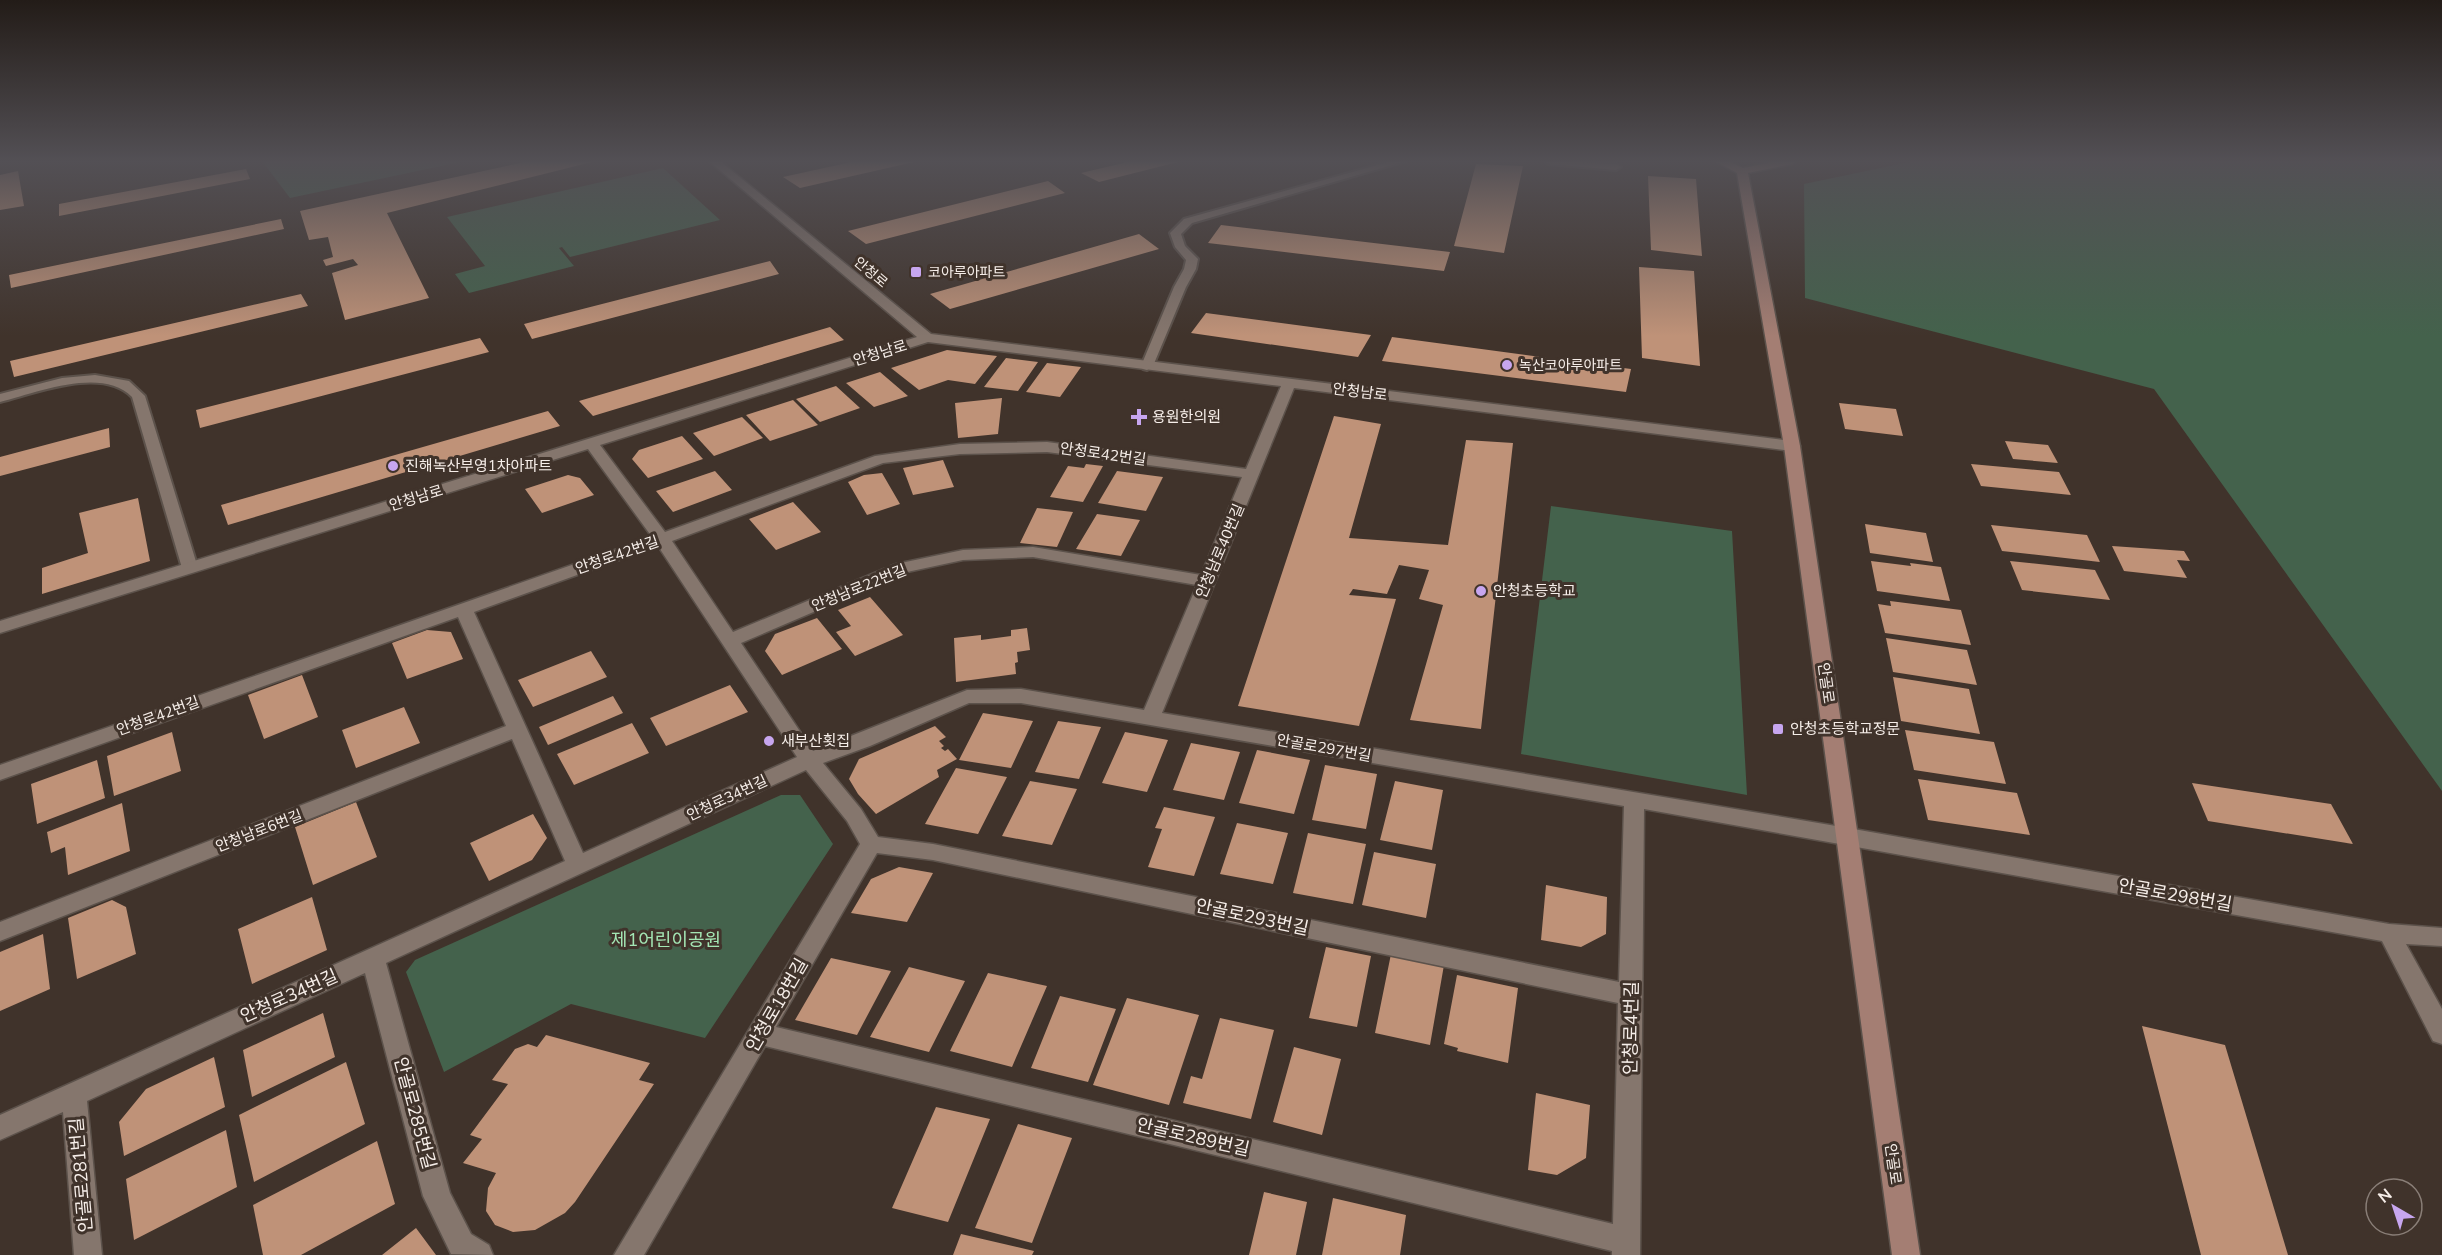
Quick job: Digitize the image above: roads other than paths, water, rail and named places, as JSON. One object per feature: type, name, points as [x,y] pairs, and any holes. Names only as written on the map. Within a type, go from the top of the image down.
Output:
[{"type":"main road","name":"안골로","points":[[1751,220],[1792,446],[1906,1255]]},
{"type":"street","name":"안청로","points":[[784,220],[927,338]]},
{"type":"street","name":"안청남로","points":[[0,627],[927,338],[1792,446]]},
{"type":"street","name":"안청남로40번길","points":[[1149,718],[1289,383]]},
{"type":"street","points":[[591,443],[663,539],[809,760],[854,815],[871,844]]},
{"type":"street","name":"안청로42번길","points":[[0,773],[663,539],[880,459],[960,448],[1047,447],[1252,474]]},
{"type":"street","name":"안청남로22번길","points":[[729,641],[903,568],[963,555],[1033,552],[1207,581]]},
{"type":"street","points":[[463,608],[578,865]]},
{"type":"street","name":"안골로297번길","points":[[809,760],[863,741],[967,698],[1021,696],[1634,802],[1848,836]]},
{"type":"street","name":"안청남로6번길","points":[[0,932],[518,729]]},
{"type":"street","name":"안청로34번길","points":[[0,1128],[809,760]]},
{"type":"street","name":"안청로4번길","points":[[1627,1248],[1634,802]]},
{"type":"street","name":"안골로298번길","points":[[1848,836],[2390,933],[2442,937]]},
{"type":"street","name":"안골로293번길","points":[[871,844],[933,852],[1631,995]]},
{"type":"street","name":"안청로18번길","points":[[628,1255],[871,844]]},
{"type":"street","points":[[2390,933],[2442,1033]]},
{"type":"street","name":"안골로285번길","points":[[374,958],[437,1196],[461,1244],[479,1255]]},
{"type":"street","name":"안골로289번길","points":[[760,1034],[1627,1248]]},
{"type":"street","name":"안골로281번길","points":[[74,1094],[88,1255]]},
{"type":"lane","points":[[1147,366],[1179,287],[1190,269],[1192,259],[1180,247],[1175,233],[1188,221],[1193,220]]},
{"type":"lane","points":[[0,398],[69,382],[100,378],[125,384],[138,396],[190,568]]},
{"type":"place","name":"코아루아파트","points":[[916,272]]},
{"type":"place","name":"녹산코아루아파트","points":[[1507,365]]},
{"type":"place","name":"용원한의원","points":[[1139,417]]},
{"type":"place","name":"진해녹산부영1차아파트","points":[[393,466]]},
{"type":"place","name":"안청초등학교","points":[[1481,591]]},
{"type":"place","name":"안청초등학교정문","points":[[1778,729]]},
{"type":"place","name":"새부산횟집","points":[[769,741]]},
{"type":"park label","name":"제1어린이공원","points":[[666,940]]}]
